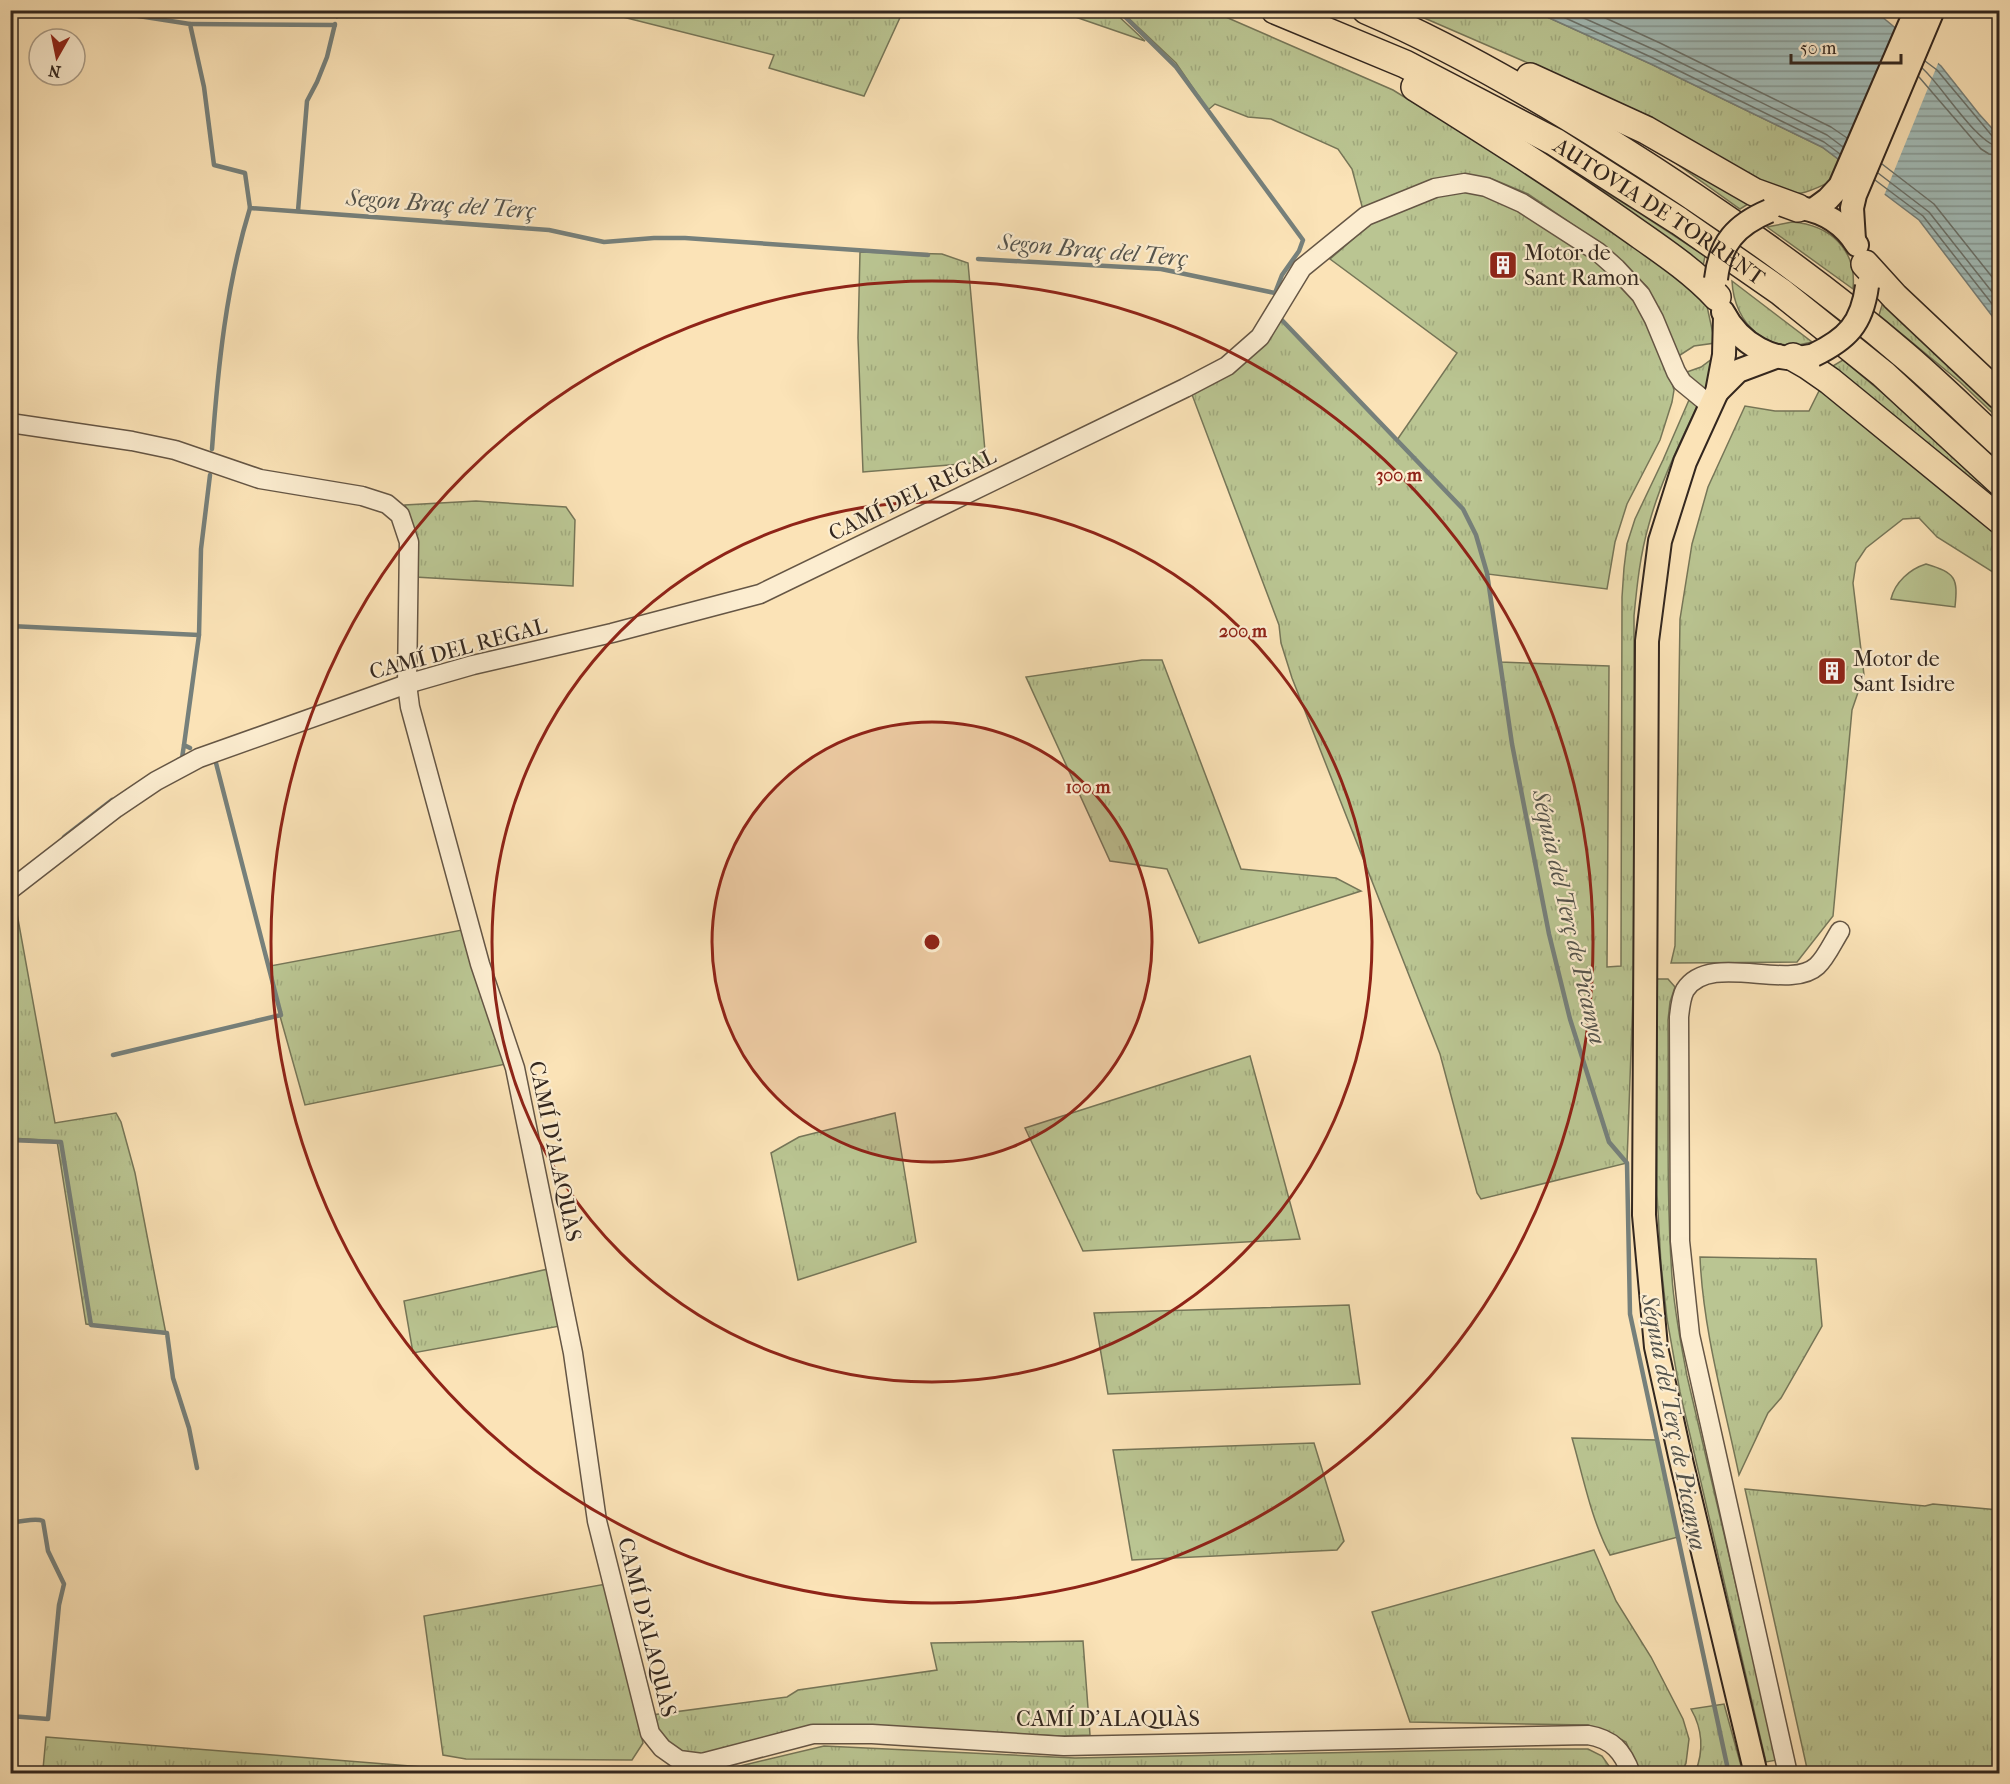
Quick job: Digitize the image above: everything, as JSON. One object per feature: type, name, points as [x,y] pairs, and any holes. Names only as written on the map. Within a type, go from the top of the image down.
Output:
[{"type":"highway","name":"AUTOVIA DE TORRENT","points":[[1275,10],[1405,64],[1555,142],[1679,221],[1780,292],[1883,374],[2000,482]]},
{"type":"highway","name":"AUTOVIA DE TORRENT","points":[[1366,10],[1400,25],[1567,116],[1692,195],[1797,270],[1903,353],[2000,443]]},
{"type":"highway","points":[[1400,25],[1440,36],[1608,112],[1684,151],[1754,192],[1805,209]]},
{"type":"highway","points":[[1322,30],[1556,176],[1654,245],[1700,280],[1719,298]]},
{"type":"highway","points":[[1862,263],[2000,396]]},
{"type":"highway","points":[[1795,356],[1830,381],[2000,520]]},
{"type":"main road","points":[[1714,398],[1738,371],[1837,343],[1856,324],[1866,299],[1862,263],[1847,191],[1916,10]]},
{"type":"main road","points":[[1805,209],[1847,191],[1933,10]]},
{"type":"main road","points":[[1756,1773],[1656,1347],[1644,1215],[1647,641],[1660,541],[1685,462],[1714,398],[1725,355],[1719,298],[1722,253],[1732,236],[1748,221],[1768,211],[1782,208],[1805,209],[1842,226],[1862,263]]},
{"type":"main road","points":[[1719,298],[1731,327],[1747,342],[1757,349],[1795,356]]},
{"type":"street","name":"CAMÍ DEL REGAL","points":[[10,890],[116,808],[156,781],[199,758],[407,684],[473,665],[612,633],[760,594],[1227,366],[1260,337],[1302,268],[1366,216],[1435,188],[1465,183],[1486,187],[1522,203],[1598,252],[1641,295],[1682,382],[1714,398]]},
{"type":"street","name":"CAMÍ D'ALAQUÀS","points":[[10,423],[132,441],[175,450],[260,479],[362,496],[387,504],[400,515],[409,542],[407,684],[410,707],[480,964],[515,1068],[573,1353],[597,1521],[650,1733],[662,1748],[679,1760],[702,1763],[813,1734],[872,1734],[1064,1746],[1588,1735],[1600,1737],[1612,1743],[1622,1753],[1631,1773]]},
{"type":"street","points":[[1788,1773],[1690,1335],[1680,1241],[1679,1017],[1683,992],[1690,982],[1708,972],[1799,975],[1816,967],[1840,932]]},
{"type":"green space","points":[[599,11],[903,11],[864,96],[769,68],[774,55]]},
{"type":"green space","points":[[1058,11],[1113,11],[1145,41]]},
{"type":"green space","points":[[1121,11],[1212,11],[1393,90],[1610,224],[1705,297],[1715,343],[1694,346],[1677,357],[1664,322],[1647,287],[1607,248],[1528,194],[1490,178],[1457,176],[1363,210],[1352,169],[1338,149],[1271,119],[1248,117],[1215,104],[1208,110],[1176,63]]},
{"type":"green space","points":[[1408,11],[1534,11],[1651,64],[1822,147],[1841,161],[1832,181],[1815,189],[1803,193],[1772,191],[1565,79]]},
{"type":"green space","points":[[1575,104],[1753,201],[1740,209],[1674,162]]},
{"type":"green space","points":[[1513,136],[1635,210],[1705,256],[1702,271]]},
{"type":"green space","points":[[1455,189],[1499,197],[1607,268],[1633,295],[1669,372],[1674,390],[1660,440],[1627,504],[1615,542],[1607,589],[1488,574],[1500,662],[1609,666],[1607,967],[1621,966],[1622,597],[1627,544],[1635,519],[1689,400],[1698,404],[1671,463],[1654,509],[1641,559],[1634,616],[1634,967],[1627,1163],[1481,1199],[1477,1193],[1440,1054],[1292,678],[1281,643],[1279,625],[1191,392],[1233,373],[1254,352],[1278,316],[1397,440],[1457,353],[1330,259],[1376,219]]},
{"type":"green space","points":[[1792,222],[1818,228],[1838,242],[1850,262],[1853,289],[1767,227]]},
{"type":"green space","points":[[860,252],[942,254],[968,263],[986,462],[863,472],[858,338]]},
{"type":"green space","points":[[1732,281],[1812,342],[1796,345],[1781,344],[1767,340],[1756,332],[1746,323],[1739,310]]},
{"type":"green space","points":[[1884,299],[1999,407],[1999,419],[1960,382],[1879,315]]},
{"type":"green space","points":[[1716,356],[1706,391],[1684,373],[1701,367]]},
{"type":"green space","points":[[1843,360],[1886,396],[1999,500],[1999,507],[1831,367]]},
{"type":"green space","points":[[1821,387],[1999,534],[1999,576],[1937,537],[1919,518],[1903,519],[1866,548],[1856,563],[1853,583],[1864,675],[1852,710],[1833,916],[1797,962],[1671,963],[1675,946],[1680,619],[1692,544],[1708,487],[1745,406],[1775,411],[1809,411]]},
{"type":"green space","points":[[476,501],[566,507],[575,520],[573,586],[415,577],[413,528],[405,505]]},
{"type":"green space","points":[[1926,564],[1944,570],[1953,578],[1956,589],[1955,607],[1891,599],[1896,587],[1904,577],[1914,569]]},
{"type":"green space","points":[[1142,660],[1162,660],[1241,869],[1336,878],[1361,891],[1199,943],[1167,869],[1110,861],[1026,677]]},
{"type":"green space","points":[[14,897],[55,1123],[116,1113],[121,1122],[135,1173],[166,1334],[86,1324],[57,1141],[11,1138],[10,901]]},
{"type":"green space","points":[[462,930],[506,1064],[305,1105],[280,1016],[270,966]]},
{"type":"green space","points":[[1657,979],[1668,979],[1675,987],[1668,1020],[1668,1149],[1670,1245],[1676,1314],[1687,1376],[1777,1760],[1766,1762],[1680,1392],[1667,1319],[1657,1194]]},
{"type":"green space","points":[[1250,1056],[1300,1239],[1083,1251],[1025,1128]]},
{"type":"green space","points":[[895,1113],[916,1242],[798,1280],[771,1153],[799,1137]]},
{"type":"green space","points":[[1700,1257],[1816,1259],[1822,1326],[1781,1398],[1768,1413],[1739,1475],[1705,1312]]},
{"type":"green space","points":[[548,1269],[560,1326],[413,1353],[404,1301]]},
{"type":"green space","points":[[1349,1305],[1360,1384],[1108,1394],[1094,1313]]},
{"type":"green space","points":[[1572,1438],[1657,1440],[1678,1537],[1610,1555],[1593,1512]]},
{"type":"green space","points":[[1314,1443],[1344,1541],[1337,1550],[1132,1560],[1113,1450]]},
{"type":"green space","points":[[1745,1489],[1925,1506],[1933,1504],[1999,1510],[1999,1773],[1808,1773]]},
{"type":"green space","points":[[1594,1550],[1616,1601],[1651,1657],[1683,1719],[1689,1739],[1686,1763],[1682,1773],[1639,1773],[1626,1742],[1588,1725],[1410,1722],[1372,1612]]},
{"type":"green space","points":[[606,1584],[643,1743],[632,1760],[466,1759],[443,1755],[424,1616]]},
{"type":"green space","points":[[1083,1641],[1090,1735],[1061,1736],[867,1728],[694,1758],[671,1748],[666,1743],[658,1732],[652,1715],[787,1697],[798,1690],[937,1670],[931,1643]]},
{"type":"green space","points":[[1724,1704],[1743,1773],[1695,1773],[1700,1757],[1701,1741],[1698,1725],[1691,1709]]},
{"type":"green space","points":[[46,1737],[448,1769],[564,1770],[612,1773],[93,1773],[43,1769]]},
{"type":"green space","points":[[824,1746],[1075,1758],[1588,1749],[1602,1756],[1614,1773],[711,1773]]},
{"type":"water","points":[[1534,11],[1875,11],[1941,66],[1999,136],[1999,325],[1919,220],[1822,147],[1651,64]]},
{"type":"pier","points":[[1900,28],[1939,61],[1883,198],[1840,165]]},
{"type":"waterway","name":"Segon Braç del Terç","points":[[100,10],[190,24],[204,87],[214,165],[245,173],[250,208],[549,230],[604,242],[685,238],[928,255]]},
{"type":"waterway","points":[[337,16],[344,10]]},
{"type":"waterway","name":"Séquia del Terç de Picanya","points":[[978,259],[1161,269],[1275,293],[1282,275],[1299,251],[1303,240],[1176,67],[1118,10]]},
{"type":"waterway","points":[[190,24],[335,25]]},
{"type":"waterway","points":[[298,211],[307,101],[327,57],[335,24]]},
{"type":"waterway","points":[[212,449],[224,327],[235,267],[250,208]]},
{"type":"waterway","name":"Séquia del Terç de Picanya","points":[[1278,316],[1463,509],[1476,535],[1487,573],[1512,744],[1549,934],[1570,1019],[1609,1142],[1627,1163],[1630,1314],[1727,1765]]},
{"type":"waterway","points":[[190,748],[184,745],[199,635],[201,549],[210,475]]},
{"type":"waterway","points":[[10,626],[199,635]]},
{"type":"waterway","points":[[178,760],[182,758],[184,745]]},
{"type":"waterway","points":[[113,1055],[281,1015],[216,763]]},
{"type":"waterway","points":[[64,837],[112,800]]},
{"type":"waterway","points":[[10,1140],[61,1142],[91,1325],[167,1333],[173,1378],[189,1428],[197,1468]]},
{"type":"waterway","points":[[10,1522],[43,1521],[48,1551],[64,1584],[59,1605],[48,1719],[10,1716]]},
{"type":"place","name":"Motor de Sant Ramon","points":[[1503,265]]},
{"type":"place","name":"Motor de Sant Isidre","points":[[1832,671]]}]
